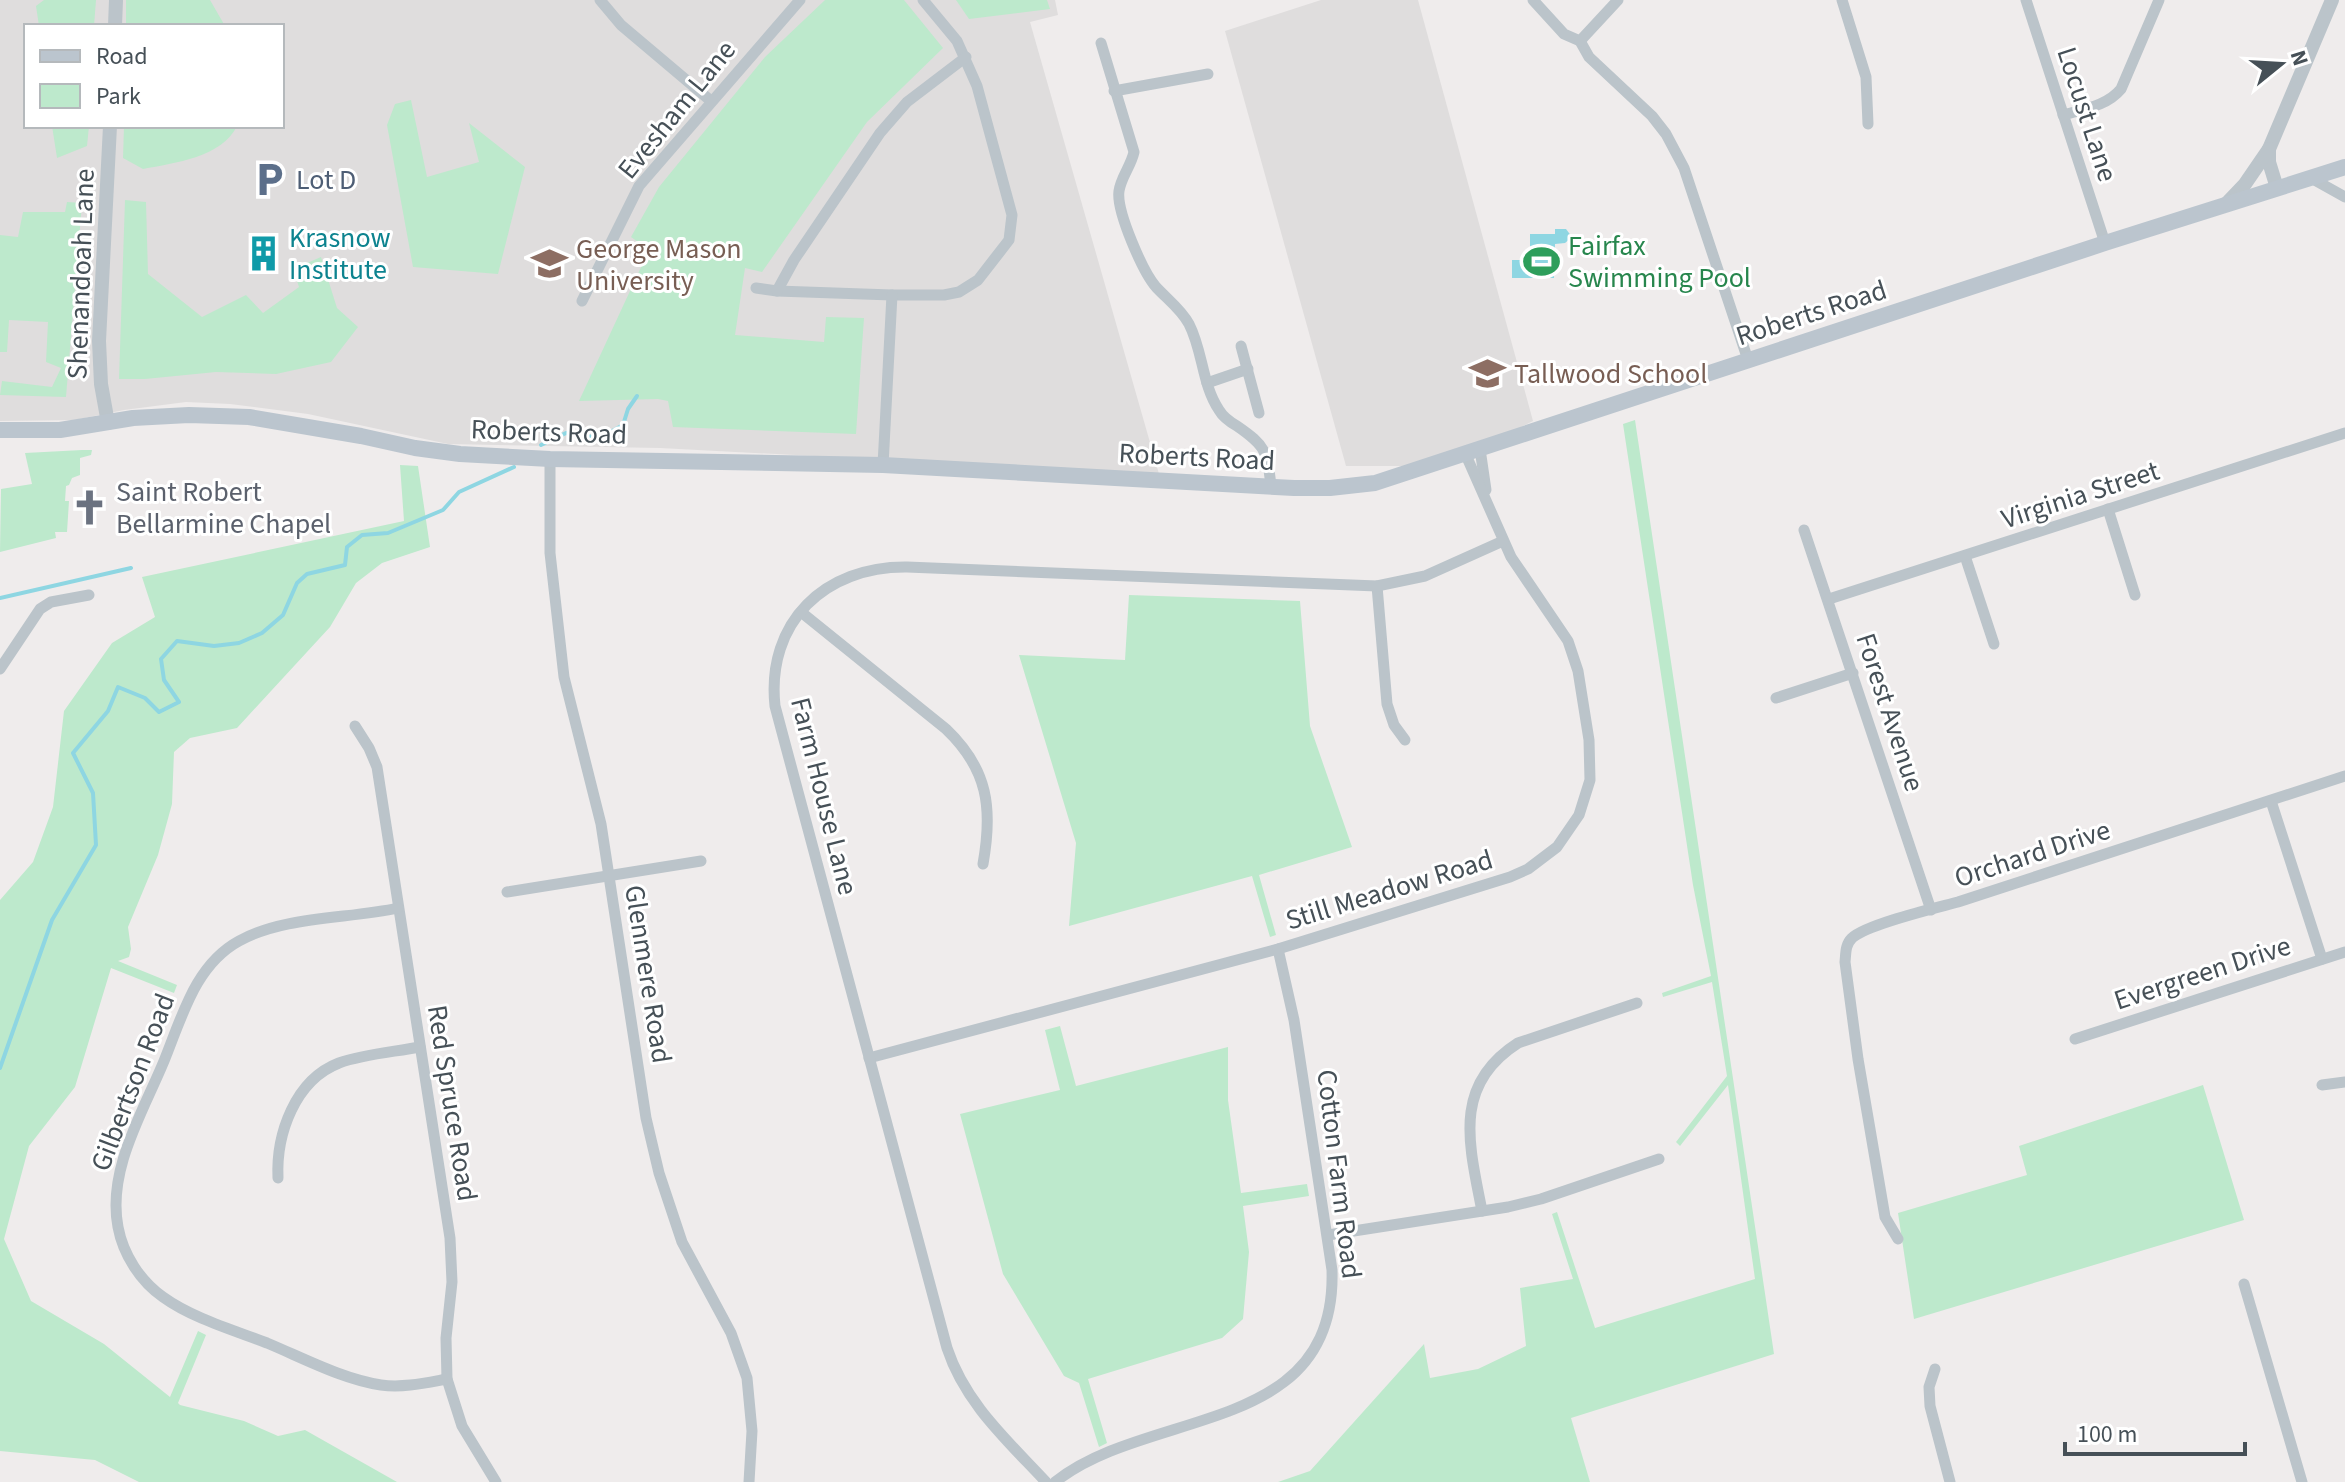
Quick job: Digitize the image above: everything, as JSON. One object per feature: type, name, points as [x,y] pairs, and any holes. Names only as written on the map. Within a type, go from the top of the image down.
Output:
[{"type":"main road","name":"Roberts Road","points":[[0,430],[60,430],[133,418],[189,415],[249,417],[437,452],[550,459],[883,465],[1271,486],[1356,486],[1375,483],[2345,167]]},
{"type":"street","points":[[115,24],[116,0]]},
{"type":"street","points":[[600,0],[621,25],[711,101]]},
{"type":"street","name":"Evesham Lane","points":[[582,301],[639,186],[800,0]]},
{"type":"street","points":[[756,288],[944,295],[959,292],[978,280],[1009,240],[1012,215],[977,86],[966,57],[923,0]]},
{"type":"street","points":[[1533,0],[1564,34],[1580,41],[1589,57],[1652,116],[1677,152],[1748,360]]},
{"type":"street","points":[[1580,41],[1618,0]]},
{"type":"street","points":[[1842,0],[1866,77],[1868,124]]},
{"type":"street","name":"Locust Lane","points":[[2026,0],[2105,243]]},
{"type":"street","points":[[2063,115],[2104,103],[2121,89],[2159,0]]},
{"type":"street","points":[[2224,205],[2245,184],[2269,149],[2332,0]]},
{"type":"street","points":[[1101,43],[1134,152],[1131,166],[1119,187],[1118,198],[1140,259],[1154,286],[1188,321],[1200,350],[1207,383],[1221,415],[1260,442],[1267,457],[1271,486]]},
{"type":"street","points":[[777,291],[789,268],[880,133],[907,102],[966,57]]},
{"type":"street","points":[[1114,91],[1208,74]]},
{"type":"street","name":"Shenandoah Lane","points":[[108,423],[101,384],[99,341],[110,128]]},
{"type":"street","points":[[2269,149],[2269,162],[2277,188]]},
{"type":"street","points":[[2311,178],[2345,197]]},
{"type":"street","points":[[883,465],[892,295]]},
{"type":"street","points":[[1241,346],[1259,413]]},
{"type":"street","points":[[1207,383],[1248,369]]},
{"type":"street","name":"Virginia Street","points":[[1829,599],[2345,433]]},
{"type":"street","name":"Still Meadow Road","points":[[869,1058],[1364,924],[1528,869],[1557,847],[1579,815],[1586,797],[1591,761],[1578,671],[1568,641],[1529,586],[1503,541],[1472,451]]},
{"type":"street","name":"Glenmere Road","points":[[550,459],[550,553],[564,677],[601,824],[646,1118],[659,1173],[682,1242],[731,1333],[747,1378],[752,1431],[749,1482]]},
{"type":"street","points":[[2108,509],[2135,595]]},
{"type":"street","name":"Forest Avenue","points":[[1804,530],[1931,910]]},
{"type":"street","name":"Farm House Lane","points":[[1046,1482],[974,1403],[953,1369],[775,706],[773,683],[776,661],[788,629],[821,590],[860,572],[890,567],[1377,586],[1449,568],[1503,541]]},
{"type":"street","points":[[1965,556],[1994,644]]},
{"type":"street","points":[[1377,586],[1387,704],[1394,725],[1405,740]]},
{"type":"street","points":[[0,669],[40,609],[51,602],[89,595]]},
{"type":"street","points":[[801,612],[946,729],[964,748],[979,774],[988,803],[989,832],[983,864]]},
{"type":"street","points":[[1776,698],[1853,673]]},
{"type":"street","name":"Red Spruce Road","points":[[355,726],[377,767],[452,1254],[446,1338],[447,1379],[462,1426],[496,1482]]},
{"type":"street","name":"Orchard Drive","points":[[1898,1239],[1885,1217],[1858,1059],[1845,962],[1848,943],[1859,933],[2345,776]]},
{"type":"street","points":[[2271,801],[2322,959]]},
{"type":"street","points":[[507,892],[701,861]]},
{"type":"street","name":"Gilbertson Road","points":[[398,908],[268,928],[240,940],[213,961],[194,989],[125,1154],[116,1189],[115,1209],[119,1234],[136,1269],[154,1290],[170,1301],[366,1382],[400,1386],[447,1379]]},
{"type":"street","name":"Cotton Farm Road","points":[[1055,1482],[1104,1452],[1254,1402],[1288,1380],[1312,1351],[1328,1316],[1332,1283],[1328,1235],[1294,1020],[1278,949]]},
{"type":"street","name":"Evergreen Drive","points":[[2075,1039],[2345,952]]},
{"type":"street","points":[[1482,1211],[1469,1118],[1474,1091],[1487,1068],[1518,1043],[1637,1003]]},
{"type":"street","points":[[278,1178],[280,1138],[298,1099],[314,1078],[346,1061],[420,1047]]},
{"type":"street","points":[[2322,1085],[2345,1082]]},
{"type":"street","points":[[1328,1235],[1541,1199],[1659,1159]]},
{"type":"street","points":[[2244,1284],[2302,1482]]},
{"type":"street","points":[[1935,1369],[1929,1387],[1930,1406],[1950,1482]]},
{"type":"shaded area","name":"George Mason University","points":[[0,0],[1055,0],[1058,15],[1030,22],[1159,474],[660,448],[448,444],[308,414],[230,404],[186,402],[74,420],[0,421]]},
{"type":"shaded area","points":[[1321,0],[1418,0],[1533,421],[1507,434],[1409,466],[1346,466],[1225,31]]},
{"type":"green space","points":[[44,0],[96,0],[94,24],[39,24],[36,6]]},
{"type":"green space","points":[[126,0],[210,0],[224,24],[126,24]]},
{"type":"green space","points":[[825,0],[904,0],[943,48],[867,122],[762,272],[745,268],[735,335],[824,342],[826,317],[864,318],[856,434],[673,427],[668,401],[579,401],[649,250],[631,237],[659,187],[765,57]]},
{"type":"green space","points":[[956,0],[1047,0],[1050,9],[969,19]]},
{"type":"green space","points":[[411,100],[427,177],[479,162],[469,123],[525,167],[498,274],[413,267],[387,125],[395,104]]},
{"type":"green space","points":[[52,128],[89,128],[87,146],[57,158]]},
{"type":"green space","points":[[124,128],[236,128],[230,137],[209,152],[183,161],[143,169],[123,158]]},
{"type":"green space","points":[[125,200],[146,202],[148,274],[202,317],[246,295],[263,313],[299,287],[293,269],[321,257],[337,308],[358,327],[331,362],[276,374],[216,372],[119,379]]},
{"type":"green space","points":[[67,202],[82,203],[66,397],[0,395],[2,381],[52,387],[61,368],[46,362],[48,322],[9,320],[7,352],[0,352],[0,235],[18,237],[23,212],[65,212]]},
{"type":"green space","points":[[1635,420],[1774,1354],[1571,1418],[1590,1482],[1278,1482],[1310,1471],[1424,1344],[1430,1378],[1478,1369],[1526,1346],[1520,1288],[1573,1279],[1552,1214],[1557,1212],[1595,1328],[1755,1279],[1728,1085],[1680,1146],[1676,1142],[1727,1076],[1712,982],[1663,997],[1662,993],[1711,976],[1693,885],[1623,424]]},
{"type":"green space","points":[[92,450],[91,455],[80,458],[80,475],[72,478],[66,486],[65,501],[69,501],[67,532],[55,532],[56,538],[0,552],[1,489],[32,484],[25,453]]},
{"type":"green space","points":[[400,465],[418,466],[430,547],[382,563],[356,583],[330,627],[237,728],[190,738],[174,752],[172,804],[158,855],[128,927],[129,957],[118,961],[177,985],[174,993],[111,968],[75,1087],[29,1146],[4,1239],[31,1301],[104,1344],[170,1397],[198,1331],[206,1335],[178,1403],[180,1405],[244,1421],[278,1436],[305,1430],[397,1482],[139,1482],[95,1460],[0,1451],[0,900],[33,862],[53,807],[64,711],[112,643],[155,617],[142,577],[404,521]]},
{"type":"green space","points":[[1129,595],[1300,601],[1310,726],[1352,847],[1259,875],[1276,935],[1270,937],[1252,876],[1069,926],[1076,843],[1019,655],[1125,660]]},
{"type":"green space","points":[[1060,1026],[1076,1086],[1228,1047],[1228,1100],[1241,1193],[1307,1184],[1309,1196],[1243,1206],[1249,1252],[1243,1319],[1222,1338],[1088,1379],[1107,1443],[1099,1447],[1079,1383],[1064,1376],[1003,1274],[960,1114],[1060,1090],[1045,1030]]},
{"type":"green space","points":[[2203,1085],[2244,1220],[1914,1319],[1898,1213],[2027,1175],[2019,1146]]},
{"type":"water","points":[[1555,229],[1566,229],[1572,237],[1565,243],[1555,244],[1554,278],[1512,278],[1512,260],[1530,260],[1530,234],[1555,234]]},
{"type":"waterway","points":[[541,445],[566,433],[600,438],[623,425],[628,409],[637,396]]},
{"type":"waterway","points":[[0,1068],[52,920],[96,845],[93,793],[73,753],[108,711],[118,687],[145,698],[159,712],[179,702],[164,680],[161,659],[177,641],[214,646],[239,643],[262,633],[283,615],[297,583],[307,574],[345,565],[347,547],[362,535],[388,533],[443,510],[459,492],[514,467]]},
{"type":"waterway","points":[[0,598],[131,568]]},
{"type":"place","name":"Lot D","points":[[270,179]]},
{"type":"place","name":"Krasnow Institute","points":[[263,253]]},
{"type":"place","name":"Fairfax Swimming Pool","points":[[1542,261]]},
{"type":"place","name":"George Mason University","points":[[550,264]]},
{"type":"place","name":"Tallwood School","points":[[1488,373]]},
{"type":"place","name":"Saint Robert Bellarmine Chapel","points":[[90,507]]}]
